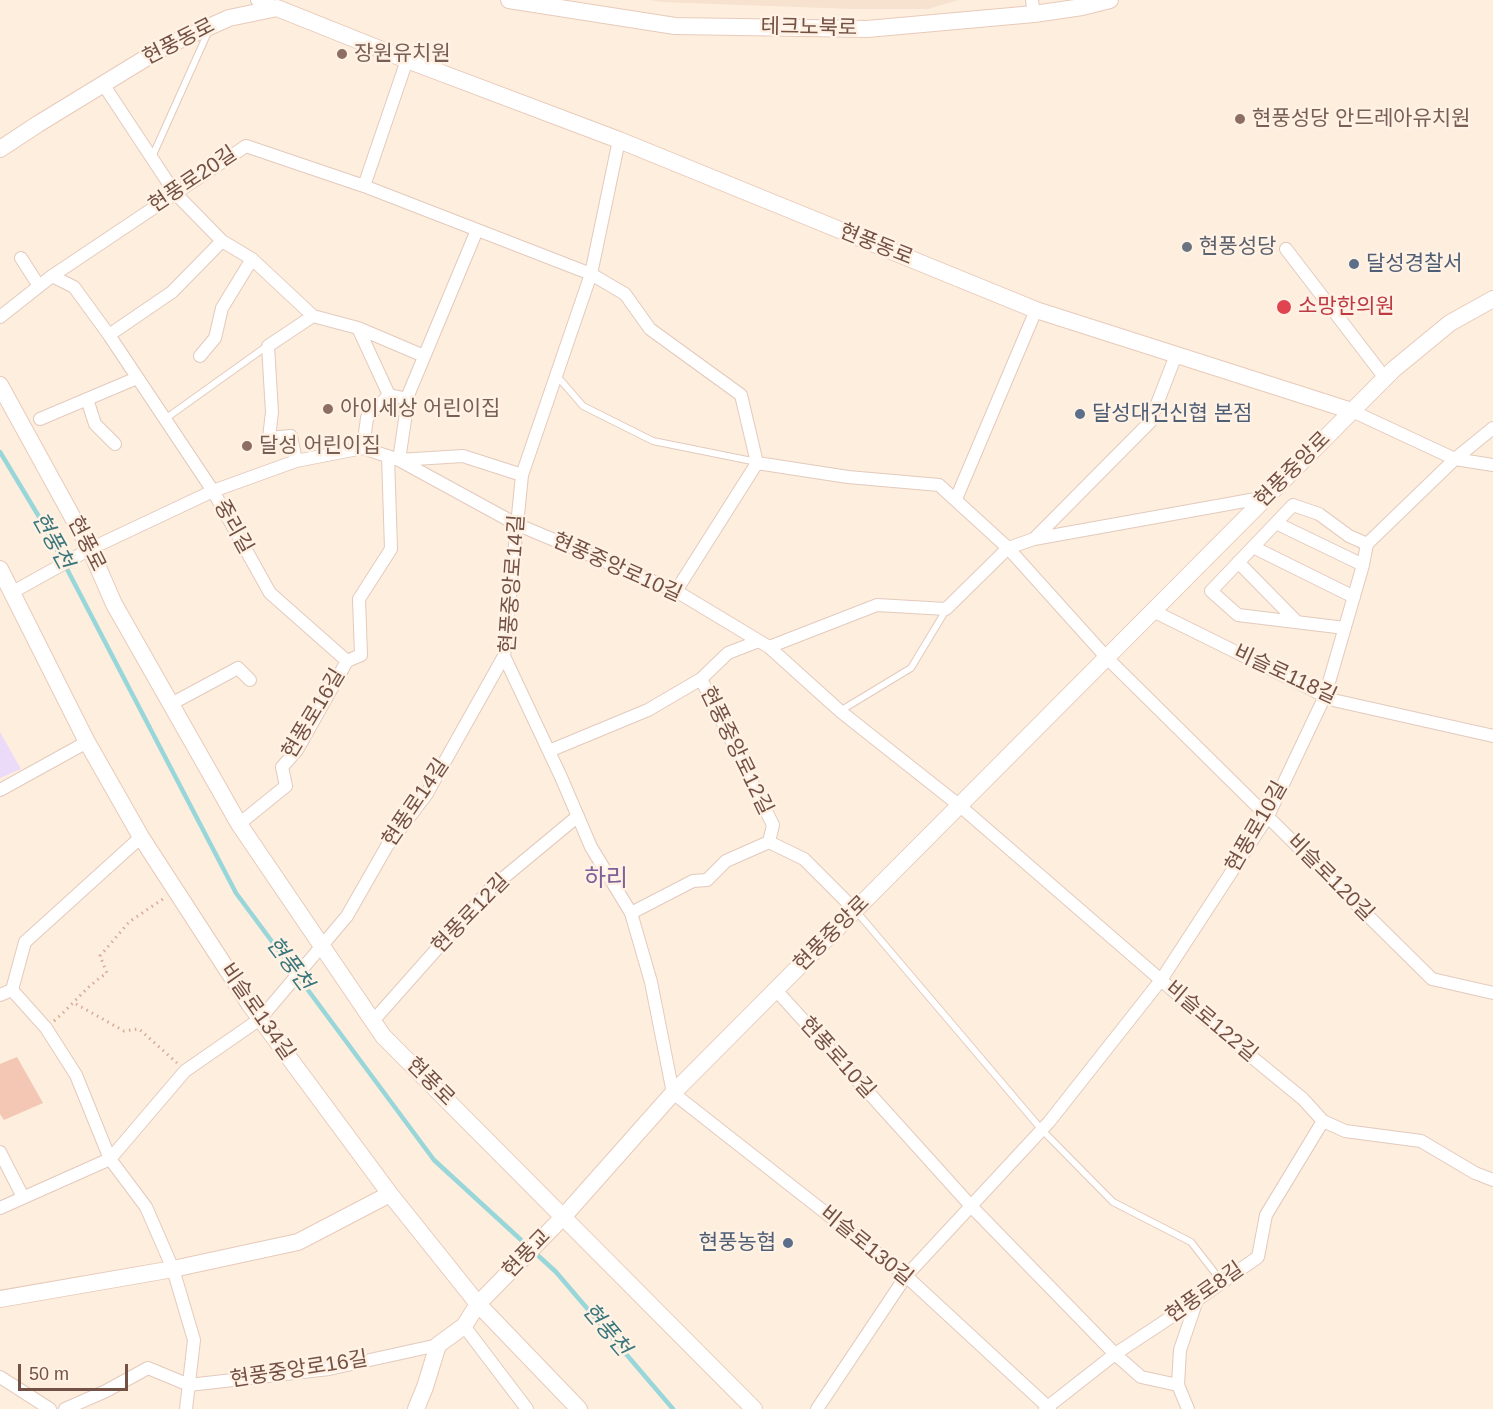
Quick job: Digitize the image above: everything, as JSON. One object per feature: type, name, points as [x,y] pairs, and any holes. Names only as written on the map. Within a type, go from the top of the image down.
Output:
[{"type":"street","points":[[257,0],[277,8]]},
{"type":"street","name":"테크노북로","points":[[509,0],[675,27],[867,29],[1033,7],[1082,7],[1110,0]]},
{"type":"street","name":"현풍동로","points":[[0,149],[164,47],[230,18],[277,8],[619,140],[1036,310],[1352,411]]},
{"type":"street","points":[[363,186],[407,60]]},
{"type":"street","points":[[103,84],[175,193],[222,241],[252,259],[313,315],[358,328],[424,356]]},
{"type":"street","name":"현풍중앙로14길","points":[[619,140],[591,274],[522,475],[504,656],[591,847],[631,913],[651,982],[674,1094]]},
{"type":"street","name":"현풍로20길","points":[[0,317],[52,276],[126,224],[246,146],[363,186],[477,230]]},
{"type":"street","points":[[477,230],[591,274],[625,294],[650,329],[741,395],[757,463],[676,591]]},
{"type":"street","name":"현풍로16길","points":[[239,824],[286,786],[282,767],[297,750],[347,661],[360,655],[359,599],[391,549],[394,458],[408,399],[477,230]]},
{"type":"street","points":[[109,335],[172,292],[222,241]]},
{"type":"street","points":[[1286,249],[1385,378]]},
{"type":"street","points":[[21,258],[39,286]]},
{"type":"street","points":[[200,356],[215,338],[222,308],[252,259]]},
{"type":"street","name":"중리길","points":[[52,276],[74,287],[109,335],[213,491],[270,593],[347,661]]},
{"type":"street","name":"현풍중앙로","points":[[564,1216],[674,1094],[1385,378],[1450,323],[1493,300]]},
{"type":"street","points":[[956,499],[1036,310]]},
{"type":"street","points":[[296,461],[291,436],[269,438],[272,412],[268,346],[313,315]]},
{"type":"street","points":[[358,328],[389,395]]},
{"type":"street","points":[[1034,538],[1150,423],[1176,355]]},
{"type":"street","points":[[40,419],[137,378]]},
{"type":"street","name":"현풍로","points":[[0,385],[90,549],[114,604],[239,824],[383,1036],[754,1409]]},
{"type":"street","points":[[389,395],[408,399]]},
{"type":"street","points":[[363,448],[367,418],[389,395]]},
{"type":"street","points":[[87,399],[95,424],[115,444]]},
{"type":"street","points":[[1352,411],[1455,459],[1493,465]]},
{"type":"street","points":[[1345,628],[1238,615],[1212,591],[1293,505],[1319,514],[1349,536],[1367,544],[1455,459],[1493,428]]},
{"type":"street","name":"현풍중앙로10길","points":[[11,592],[90,549],[213,491],[296,461],[363,448],[394,458],[516,524],[676,591],[764,644],[840,711],[960,806]]},
{"type":"street","name":"현풍중앙로10길","points":[[394,458],[463,456],[522,475]]},
{"type":"street","points":[[757,463],[848,477],[939,485],[1008,548],[1107,658]]},
{"type":"street","points":[[701,679],[728,653],[764,644],[878,605],[946,609],[1008,548],[1034,538],[1267,497]]},
{"type":"street","points":[[1276,523],[1363,565]]},
{"type":"street","name":"현풍로10길","points":[[817,1409],[906,1276],[1042,1130],[1161,980],[1268,816],[1325,696],[1367,544]]},
{"type":"street","points":[[1252,547],[1354,597]]},
{"type":"street","points":[[1238,562],[1297,622]]},
{"type":"street","name":"비슬로134길","points":[[0,569],[87,742],[141,837],[260,1019],[390,1194],[484,1298],[579,1409]]},
{"type":"street","name":"비슬로118길","points":[[1153,611],[1333,700],[1493,736]]},
{"type":"street","name":"현풍로14길","points":[[110,1159],[185,1071],[260,1019],[347,916],[387,846],[426,795],[504,656]]},
{"type":"street","name":"비슬로120길","points":[[1107,658],[1432,979],[1493,993]]},
{"type":"street","points":[[171,704],[238,668],[250,680]]},
{"type":"street","name":"현풍중앙로12길","points":[[549,751],[648,710],[701,679],[773,825],[769,842],[804,859],[855,910]]},
{"type":"street","points":[[0,790],[87,742]]},
{"type":"street","name":"비슬로122길","points":[[960,806],[1303,1099],[1323,1121],[1345,1131],[1421,1141],[1476,1173],[1493,1180]]},
{"type":"street","name":"현풍로12길","points":[[373,1021],[490,889],[578,816]]},
{"type":"street","points":[[141,837],[25,942],[6,993],[46,1028],[76,1076],[110,1159],[147,1207],[173,1269],[194,1340],[186,1409]]},
{"type":"street","points":[[631,913],[693,881],[707,880],[726,861],[769,842]]},
{"type":"street","name":"현풍로10길","points":[[776,990],[971,1206]]},
{"type":"street","name":"비슬로130길","points":[[674,1094],[906,1276],[1048,1408]]},
{"type":"street","name":"현풍로8길","points":[[1048,1408],[1115,1354],[1258,1257],[1266,1215],[1323,1121]]},
{"type":"street","points":[[0,1152],[23,1197]]},
{"type":"street","points":[[0,1208],[110,1159]]},
{"type":"street","points":[[0,1299],[173,1269],[298,1242],[390,1194]]},
{"type":"street","points":[[971,1206],[1115,1354],[1141,1377],[1178,1385]]},
{"type":"street","name":"현풍교","points":[[484,1298],[564,1216]]},
{"type":"street","points":[[416,1409],[438,1345],[464,1326],[484,1298]]},
{"type":"street","points":[[1188,1409],[1178,1385],[1180,1350],[1197,1300]]},
{"type":"street","points":[[464,1326],[528,1409]]},
{"type":"street","name":"현풍중앙로16길","points":[[65,1409],[106,1391],[148,1368],[189,1385],[329,1369],[438,1345]]},
{"type":"street","points":[[0,1377],[50,1409]]},
{"type":"lane","points":[[152,158],[211,26]]},
{"type":"lane","points":[[165,419],[268,346]]},
{"type":"lane","points":[[556,375],[583,406],[653,441],[757,463]]},
{"type":"lane","points":[[840,711],[911,668],[946,609]]},
{"type":"lane","points":[[855,910],[1042,1130],[1113,1202],[1191,1242],[1222,1282]]},
{"type":"path","points":[[46,1028],[75,1003],[87,986],[107,973],[100,956],[129,922],[176,891]]},
{"type":"path","points":[[75,1003],[124,1031],[139,1029],[185,1071]]},
{"type":"shaded area","points":[[650,0],[958,0],[928,9],[853,9]]},
{"type":"shaded area","points":[[0,732],[21,769],[0,778]]},
{"type":"building","points":[[17,1057],[43,1103],[4,1120],[0,1114],[0,1064]]},
{"type":"waterway","name":"현풍천","points":[[0,452],[44,525],[236,893],[434,1160],[556,1272],[673,1409]]},
{"type":"place","name":"장원유치원","points":[[342,54]]},
{"type":"place","name":"현풍성당 안드레아유치원","points":[[1240,119]]},
{"type":"place","name":"현풍성당","points":[[1187,247]]},
{"type":"place","name":"달성경찰서","points":[[1354,264]]},
{"type":"place","name":"소망한의원","points":[[1284,307]]},
{"type":"place","name":"아이세상 어린이집","points":[[328,409]]},
{"type":"place","name":"달성대건신협 본점","points":[[1080,414]]},
{"type":"place","name":"달성 어린이집","points":[[247,446]]},
{"type":"place","name":"현풍농협","points":[[788,1243]]},
{"type":"district","name":"하리","points":[[606,879]]}]
